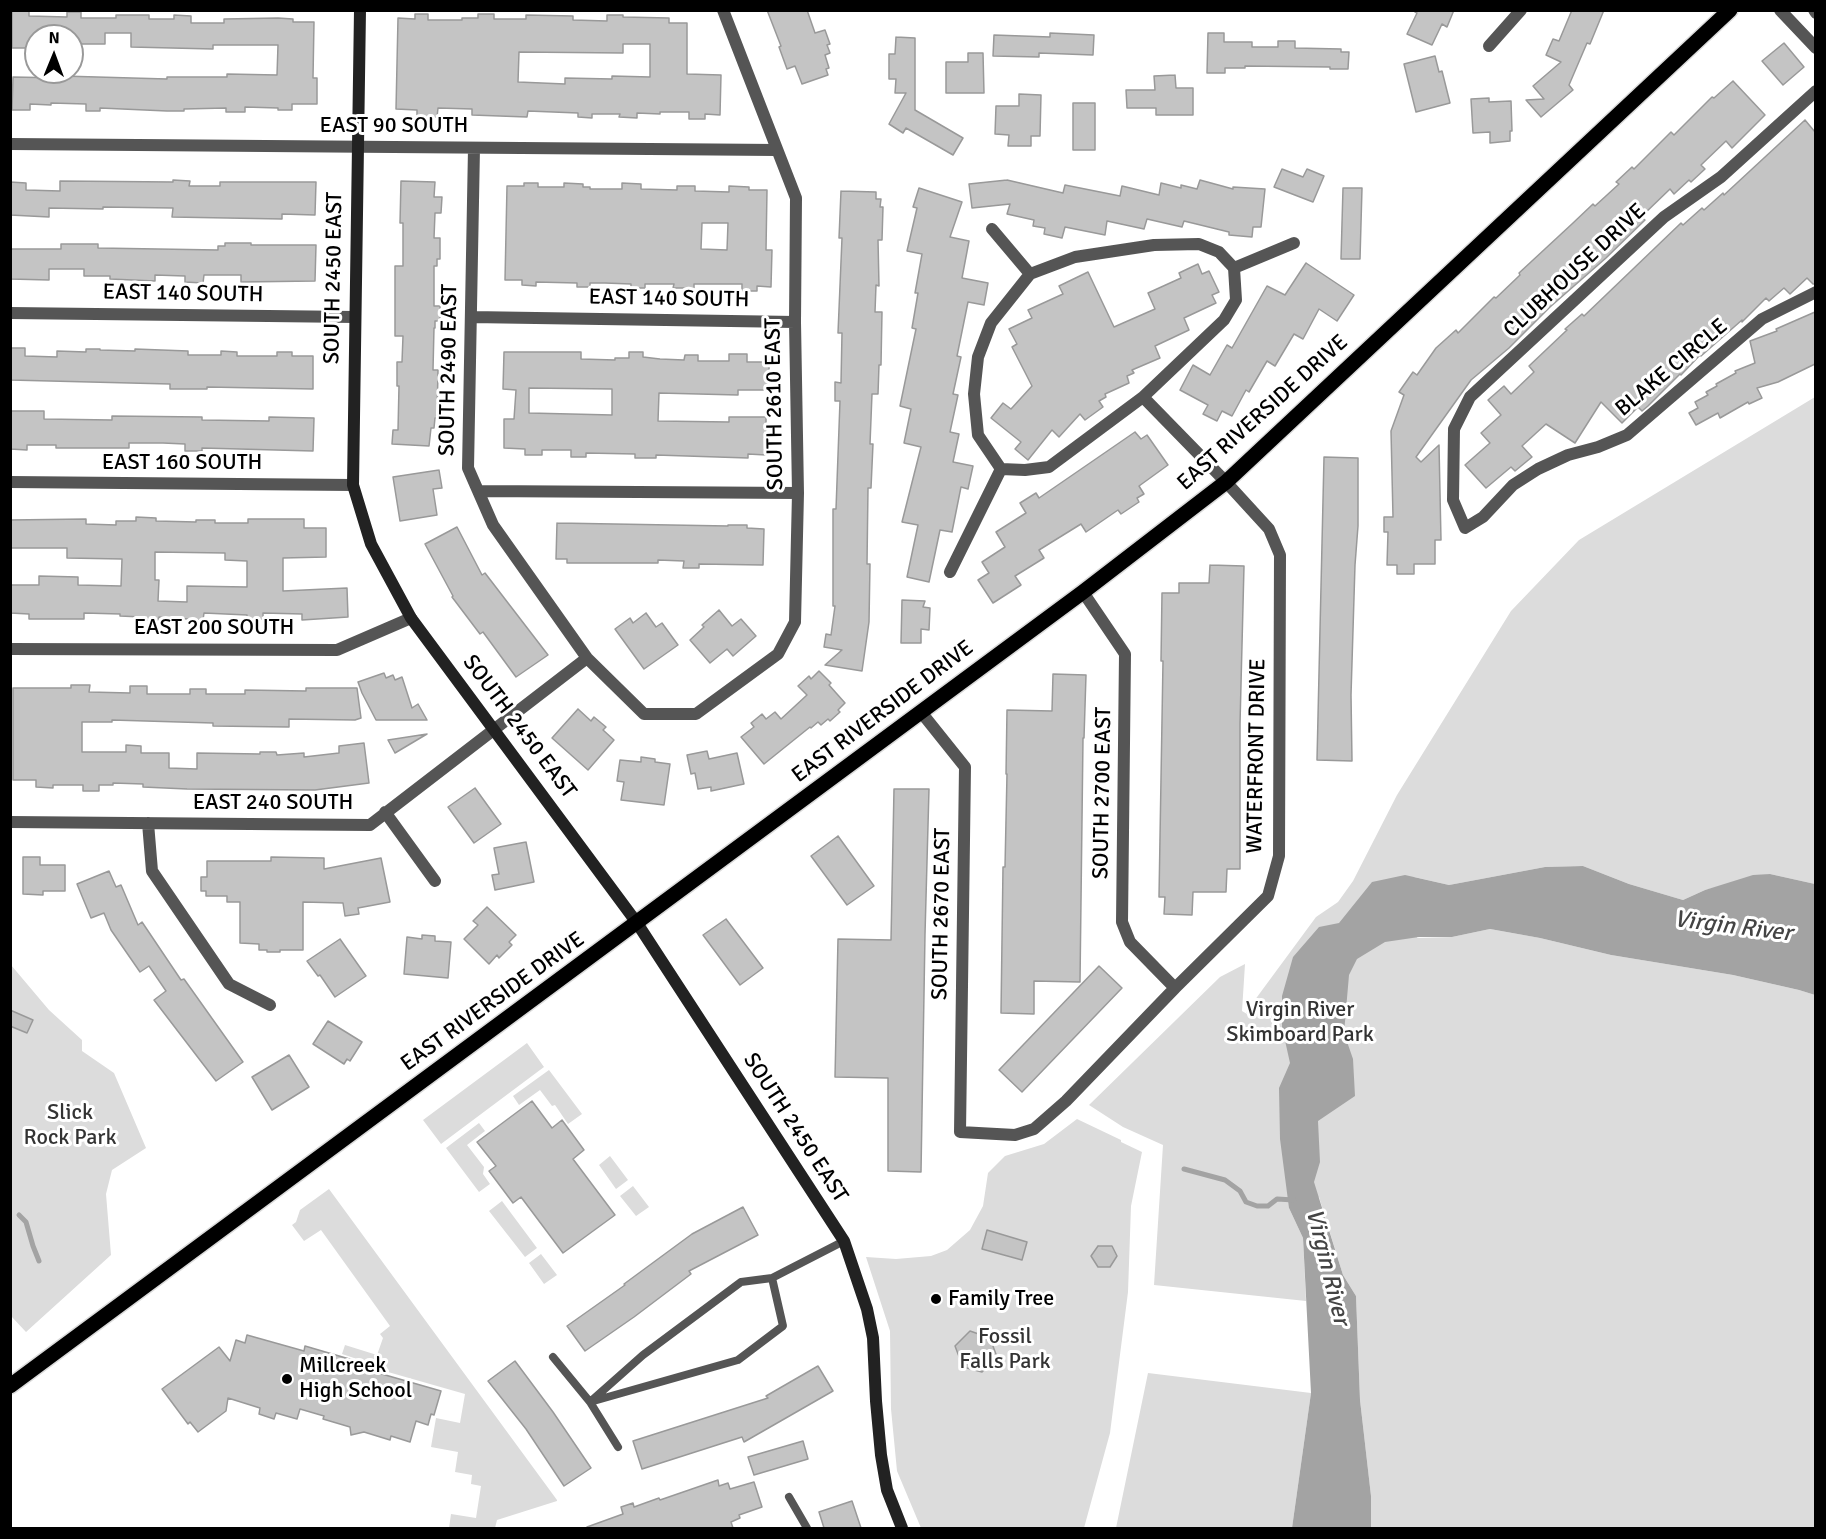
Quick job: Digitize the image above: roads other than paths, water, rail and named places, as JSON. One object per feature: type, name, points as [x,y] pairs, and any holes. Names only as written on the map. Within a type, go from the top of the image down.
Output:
[{"type":"main road","name":"EAST RIVERSIDE DRIVE","points":[[10,1386],[1083,592],[1226,482],[1730,10]]},
{"type":"street","name":"SOUTH 2450 EAST","points":[[360,10],[353,485],[371,544],[411,618],[637,923],[844,1241],[867,1309],[873,1338],[881,1455],[887,1490],[902,1528]]},
{"type":"street","name":"SOUTH 2610 EAST","points":[[644,714],[696,714],[778,654],[795,622],[798,493],[795,322],[796,198],[723,10]]},
{"type":"street","points":[[1489,46],[1521,10]]},
{"type":"street","points":[[1780,10],[1815,48]]},
{"type":"street","name":"CLUBHOUSE DRIVE","points":[[1465,528],[1453,500],[1454,429],[1470,397],[1664,217],[1721,177],[1815,91]]},
{"type":"street","name":"EAST 90 SOUTH","points":[[10,144],[777,150]]},
{"type":"street","name":"SOUTH 2490 EAST","points":[[474,148],[468,468],[493,525],[587,658],[644,714]]},
{"type":"street","points":[[992,229],[1030,274]]},
{"type":"street","points":[[1234,268],[1294,243]]},
{"type":"street","points":[[1199,244],[1219,252],[1234,268],[1236,300],[1224,320],[1143,397],[1049,467],[1024,470],[1001,469],[978,435],[974,394],[978,357],[991,323],[1030,274],[1076,257],[1154,245],[1199,244]]},
{"type":"street","name":"BLAKE CIRCLE","points":[[1465,528],[1483,517],[1512,485],[1538,469],[1568,455],[1598,447],[1627,435],[1762,319],[1815,292]]},
{"type":"street","name":"EAST 140 SOUTH","points":[[10,313],[354,317]]},
{"type":"street","name":"EAST 140 SOUTH","points":[[471,317],[795,322]]},
{"type":"street","name":"WATERFRONT DRIVE","points":[[960,1132],[1015,1135],[1034,1129],[1066,1101],[1268,896],[1279,856],[1280,555],[1269,529],[1143,397]]},
{"type":"street","points":[[950,572],[1001,469]]},
{"type":"street","name":"EAST 160 SOUTH","points":[[10,482],[353,485]]},
{"type":"street","points":[[478,491],[798,493]]},
{"type":"street","name":"SOUTH 2700 EAST","points":[[1083,592],[1125,654],[1122,922],[1130,942],[1175,988]]},
{"type":"street","name":"EAST 200 SOUTH","points":[[10,649],[337,650],[411,618]]},
{"type":"street","name":"EAST 240 SOUTH","points":[[10,822],[370,825],[587,658]]},
{"type":"street","name":"SOUTH 2670 EAST","points":[[921,712],[965,767],[960,1132]]},
{"type":"street","points":[[385,812],[435,881]]},
{"type":"street","points":[[148,823],[152,871],[229,984],[270,1005]]},
{"type":"lane","points":[[590,1402],[643,1355],[741,1282],[772,1278],[844,1241]]},
{"type":"lane","points":[[590,1402],[738,1360],[783,1326],[772,1278]]},
{"type":"lane","points":[[553,1357],[590,1402],[618,1447]]},
{"type":"lane","points":[[789,1497],[807,1528]]},
{"type":"water","name":"Virgin River","points":[[1583,866],[1629,884],[1683,900],[1705,890],[1753,875],[1770,874],[1815,884],[1815,995],[1733,975],[1611,955],[1490,929],[1452,937],[1419,937],[1385,942],[1357,959],[1349,975],[1344,1033],[1353,1059],[1355,1096],[1318,1121],[1320,1162],[1314,1182],[1343,1275],[1356,1296],[1360,1400],[1371,1496],[1371,1528],[1292,1528],[1311,1393],[1303,1238],[1289,1208],[1280,1139],[1279,1088],[1290,1063],[1282,1027],[1282,996],[1293,957],[1319,927],[1339,923],[1372,882],[1405,875],[1449,885],[1545,867]]},
{"type":"waterway","points":[[1184,1169],[1225,1180],[1240,1191],[1246,1202],[1257,1206],[1268,1206],[1277,1199],[1294,1200]]},
{"type":"waterway","points":[[19,1215],[26,1222],[39,1261]]},
{"type":"place","name":"Family Tree","points":[[936,1299]]},
{"type":"place","name":"Millcreek High School","points":[[287,1379]]},
{"type":"park label","name":"Virgin River Skimboard Park","points":[[1300,1022]]},
{"type":"park label","name":"Slick Rock Park","points":[[70,1126]]},
{"type":"park label","name":"Fossil Falls Park","points":[[1005,1350]]}]
